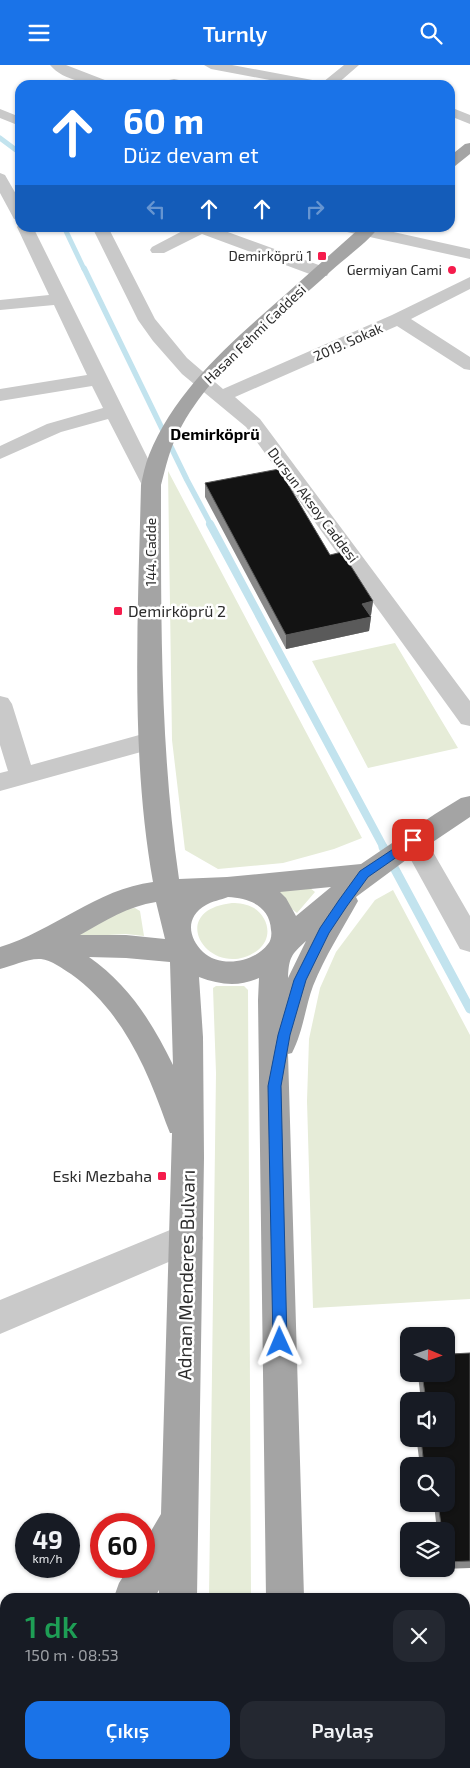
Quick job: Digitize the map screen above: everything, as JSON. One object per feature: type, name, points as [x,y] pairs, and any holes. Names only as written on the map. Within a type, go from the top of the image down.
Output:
[{"type":"main road","points":[[455,159],[470,147]]},
{"type":"main road","name":"Hasan Fehmi Caddesi","points":[[151,485],[157,456],[173,427],[198,390],[252,333],[366,232]]},
{"type":"main road","name":"144. Cadde","points":[[151,485],[150,741],[159,839],[166,890],[180,944]]},
{"type":"main road","points":[[285,1593],[272,1000],[279,950],[287,929],[283,915],[274,902],[260,893],[244,887],[210,890],[195,897],[184,907],[177,920],[180,944],[190,960],[206,969],[224,973],[243,973],[261,967],[279,950],[313,915],[364,874],[413,840],[470,805]]},
{"type":"main road","points":[[36,948],[126,898],[166,890],[227,887],[364,874]]},
{"type":"main road","points":[[275,1086],[284,1035],[300,980],[324,931],[364,874]]},
{"type":"main road","points":[[0,958],[36,948],[76,945],[180,944]]},
{"type":"main road","name":"Adnan Menderes Bulvarı","points":[[178,1593],[188,1158],[188,1037],[180,944]]},
{"type":"main road","points":[[36,948],[58,952],[82,965],[128,1012],[164,1076],[183,1127],[188,1158]]},
{"type":"main road","points":[[135,1593],[180,1519]]},
{"type":"street","points":[[57,65],[66,71],[91,80]]},
{"type":"street","points":[[211,65],[291,80]]},
{"type":"street","points":[[334,80],[352,65]]},
{"type":"street","points":[[455,113],[470,120]]},
{"type":"street","points":[[0,178],[5,195],[15,209]]},
{"type":"street","name":"144. Cadde","points":[[27,232],[151,485]]},
{"type":"street","name":"Dursun Aksoy Caddesi","points":[[103,232],[147,320],[181,362],[198,390],[222,396],[253,423],[470,718]]},
{"type":"street","points":[[158,250],[194,232]]},
{"type":"street","points":[[213,232],[321,272]]},
{"type":"street","points":[[376,232],[470,254]]},
{"type":"street","name":"2019. Sokak","points":[[222,396],[398,319],[470,282]]},
{"type":"street","points":[[0,305],[59,299]]},
{"type":"street","points":[[398,319],[470,365]]},
{"type":"street","points":[[0,395],[98,379]]},
{"type":"street","points":[[0,453],[54,427],[114,411]]},
{"type":"street","points":[[0,705],[11,779],[150,741]]},
{"type":"street","points":[[413,840],[470,941]]},
{"type":"street","points":[[0,1317],[187,1238]]},
{"type":"green space","points":[[168,471],[362,838],[334,849],[283,863],[218,869],[185,850],[172,740]]},
{"type":"green space","points":[[395,643],[458,748],[368,768],[312,661]]},
{"type":"green space","points":[[310,888],[315,892],[297,913],[288,906],[278,890]]},
{"type":"green space","points":[[393,890],[470,1035],[470,1299],[313,1308],[307,1101],[309,1039],[320,988],[336,952],[375,900]]},
{"type":"green space","points":[[232,903],[254,908],[263,917],[267,928],[266,940],[263,945],[258,950],[241,958],[225,958],[211,952],[202,942],[197,930],[200,919],[211,909]]},
{"type":"green space","points":[[135,908],[140,911],[144,936],[126,934],[71,937],[127,909]]},
{"type":"green space","points":[[216,986],[244,986],[248,990],[251,1593],[209,1593],[216,1073],[213,988]]},
{"type":"building","points":[[279,469],[330,555],[342,552],[373,601],[362,604],[371,617],[286,635],[205,483]]},
{"type":"building","points":[[470,1353],[470,1561],[455,1562],[455,1522],[441,1522],[439,1512],[455,1512],[455,1457],[423,1457],[422,1447],[455,1447],[455,1392],[425,1392],[423,1383],[455,1383],[455,1354]]},
{"type":"waterway","points":[[0,138],[15,149]]},
{"type":"waterway","points":[[66,232],[84,269]]},
{"type":"waterway","points":[[84,268],[187,480],[211,525]]},
{"type":"waterway","points":[[210,524],[384,848]]},
{"type":"waterway","points":[[383,847],[470,1009]]},
{"type":"place","name":"Demirköprü 1","points":[[322,256]]},
{"type":"place","name":"Germiyan Cami","points":[[452,270]]},
{"type":"place","name":"Demirköprü 2","points":[[118,611]]},
{"type":"place","name":"Eski Mezbaha","points":[[162,1176]]},
{"type":"district","name":"Demirköprü","points":[[215,434]]},
{"type":"route","points":[[280,1342],[275,1086],[284,1035],[292,1004],[300,980],[324,931],[364,874],[413,840]]}]
